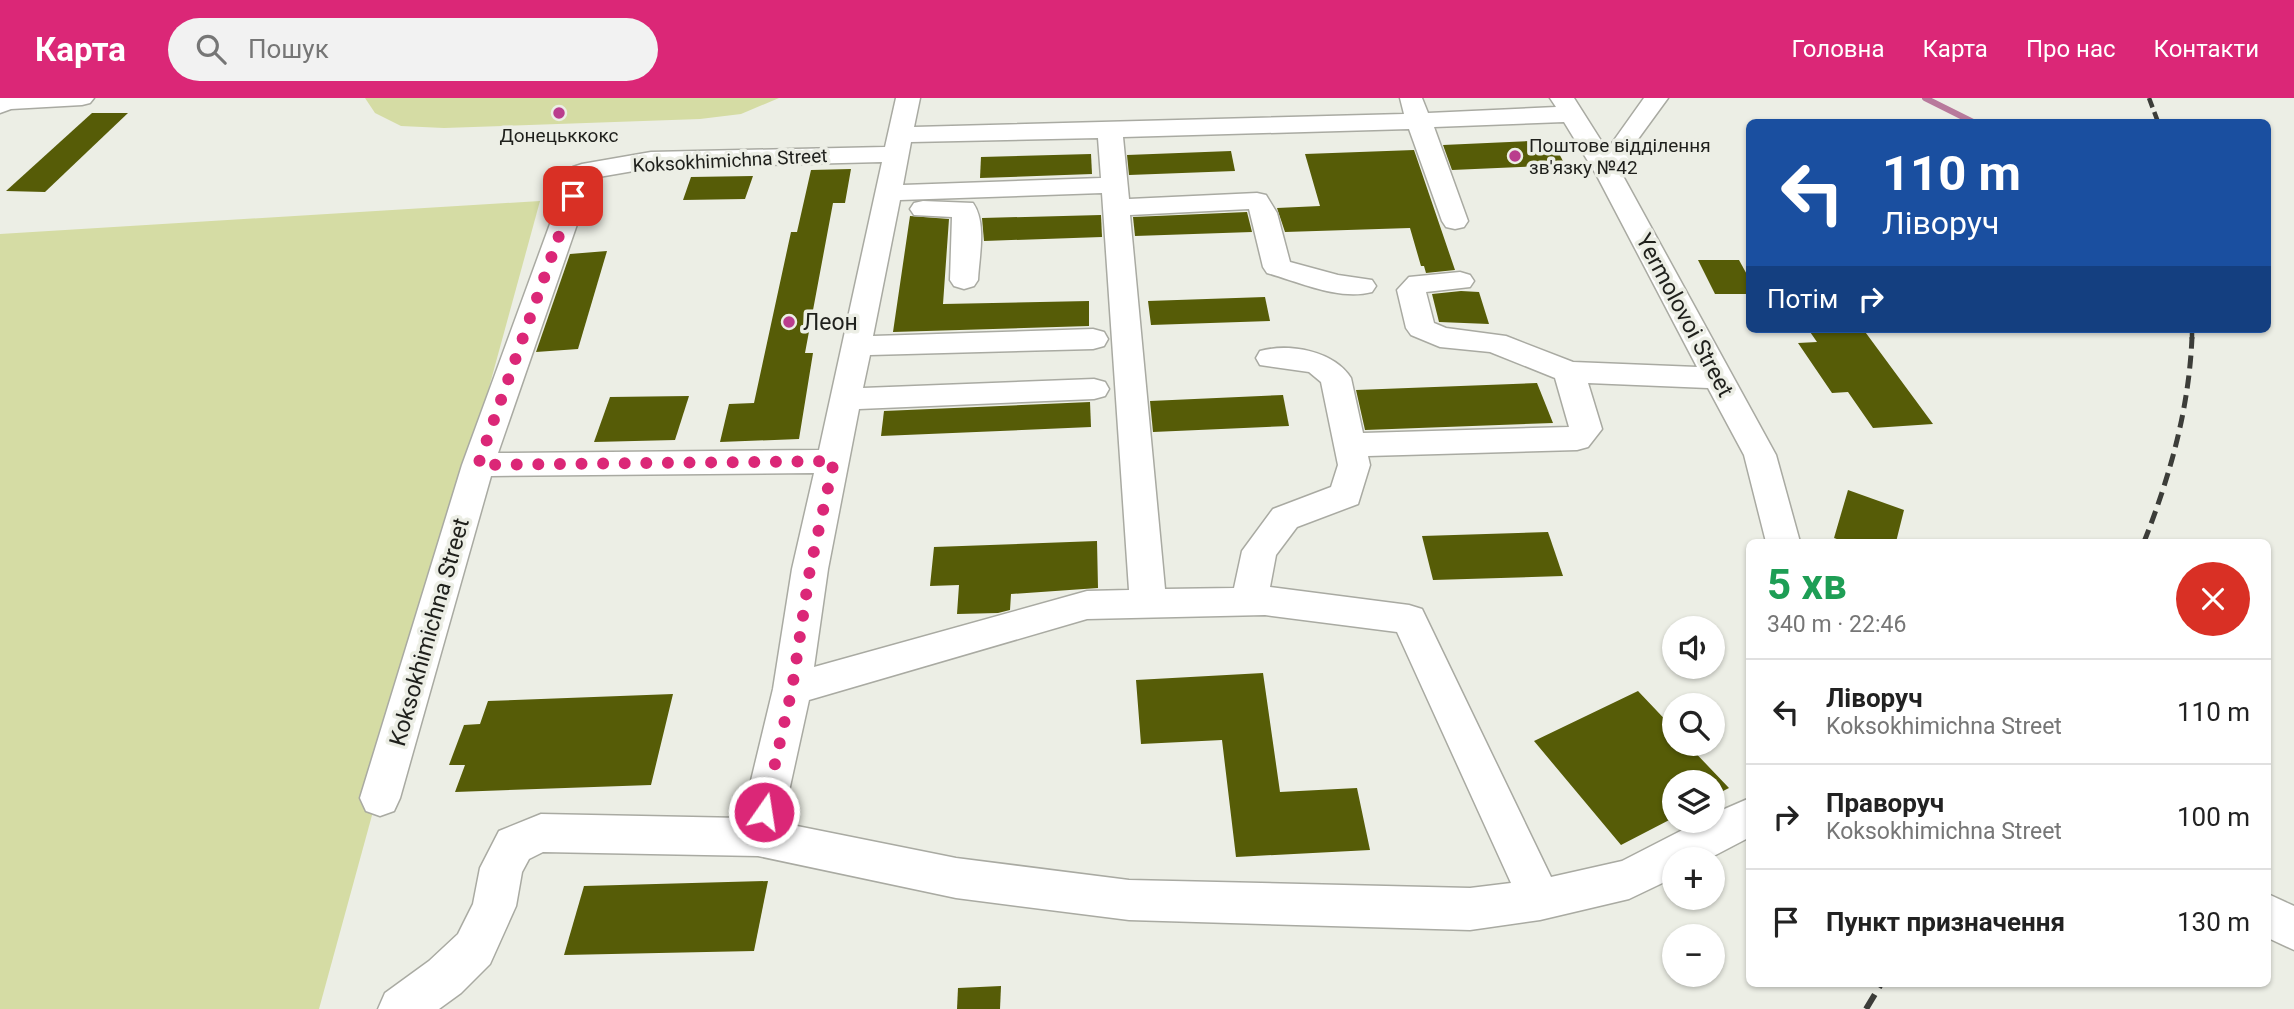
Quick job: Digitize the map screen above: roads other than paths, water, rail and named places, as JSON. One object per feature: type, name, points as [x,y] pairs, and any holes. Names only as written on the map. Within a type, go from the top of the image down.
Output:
[{"type":"street","points":[[0,106],[5,103],[82,98]]},
{"type":"street","points":[[758,837],[792,689],[810,569],[908,98]]},
{"type":"street","points":[[1610,176],[1621,146],[1656,98]]},
{"type":"street","points":[[898,144],[1415,109],[1567,106]]},
{"type":"street","name":"Yermolovoi Street","points":[[1567,106],[1610,176],[1760,455],[1782,539]]},
{"type":"street","points":[[1415,109],[1455,221]]},
{"type":"street","points":[[1110,130],[1148,604]]},
{"type":"street","name":"Koksokhimichna Street","points":[[380,798],[478,465],[582,172],[650,160],[898,144]]},
{"type":"street","points":[[886,202],[1117,196],[1256,201],[1264,213],[1277,267],[1337,284],[1362,286]]},
{"type":"street","points":[[886,202],[964,209],[967,227],[964,280]]},
{"type":"street","points":[[1460,281],[1419,283],[1411,290],[1421,328],[1440,337],[1495,343],[1569,372],[1719,378]]},
{"type":"street","points":[[857,346],[1093,339]]},
{"type":"street","points":[[1249,601],[1259,551],[1285,518],[1346,495],[1354,465],[1336,378],[1317,363],[1271,358]]},
{"type":"street","points":[[1350,445],[1577,439],[1586,429],[1569,372]]},
{"type":"street","points":[[847,398],[1094,389]]},
{"type":"street","points":[[478,465],[834,461]]},
{"type":"street","points":[[792,689],[1087,605],[1265,601],[1409,619],[1540,900]]},
{"type":"street","points":[[401,1009],[445,977],[474,949],[494,906],[501,868],[514,845],[541,833],[758,837],[956,878],[1129,900],[1470,909],[1540,900],[1629,879],[1746,818]]},
{"type":"street","points":[[2271,917],[2294,929]]},
{"type":"waterway","points":[[1925,98],[1967,119]]},
{"type":"railway","points":[[2149,98],[2157,119]]},
{"type":"railway","points":[[2145,539],[2177,442],[2187,390],[2192,337]]},
{"type":"railway","points":[[1866,1009],[1879,987]]},
{"type":"place","name":"Донецьккокс","points":[[559,113]]},
{"type":"place","name":"Поштове відділення зв'язку №42","points":[[1515,156]]},
{"type":"place","name":"Леон","points":[[789,322]]}]
